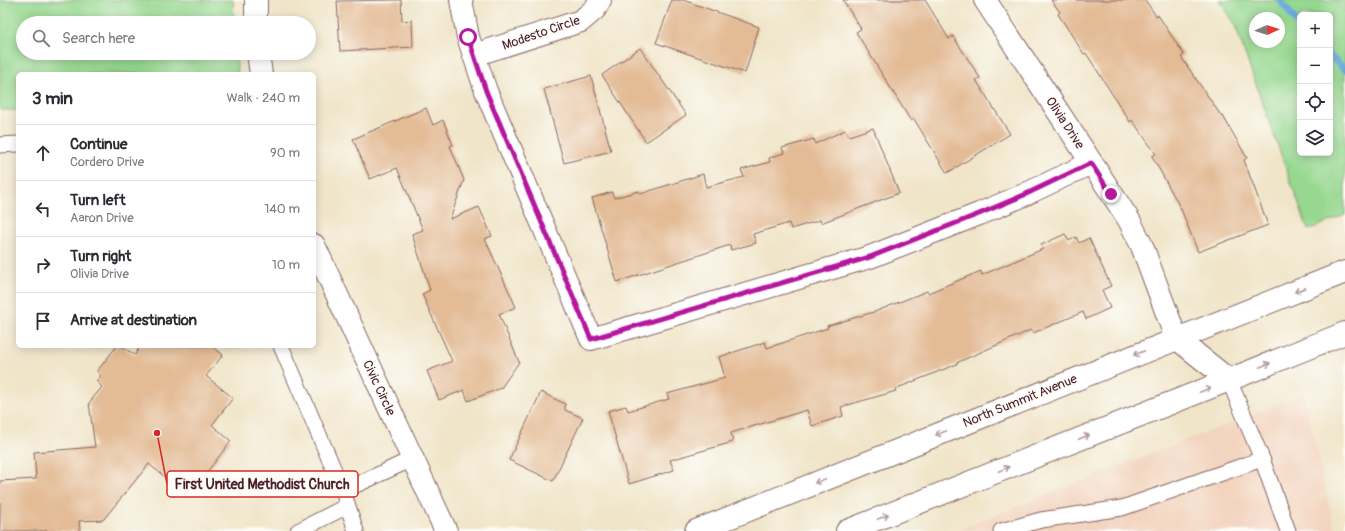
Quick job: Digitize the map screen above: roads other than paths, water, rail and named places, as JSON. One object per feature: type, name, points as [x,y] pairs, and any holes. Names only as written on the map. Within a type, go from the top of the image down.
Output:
[{"type":"street","points":[[256,0],[256,16]]},
{"type":"street","points":[[461,0],[474,55],[486,91],[591,339],[870,257],[998,206],[1091,163]]},
{"type":"street","name":"Modesto Circle","points":[[474,55],[581,21],[595,9],[600,0]]},
{"type":"street","name":"Olivia Drive","points":[[985,0],[1129,220],[1142,246],[1176,338]]},
{"type":"street","points":[[259,60],[261,72]]},
{"type":"street","name":"Civic Circle","points":[[316,249],[446,531]]},
{"type":"street","name":"North Summit Avenue","points":[[696,531],[1176,338],[1345,272]]},
{"type":"street","points":[[847,531],[1345,333]]},
{"type":"street","points":[[1176,338],[1229,380]]},
{"type":"lane","points":[[0,145],[16,144]]},
{"type":"lane","points":[[282,348],[343,491],[356,531]]},
{"type":"lane","points":[[1229,380],[1262,459],[1288,531]]},
{"type":"lane","points":[[343,491],[412,459]]},
{"type":"lane","points":[[1001,531],[1041,520],[1122,508],[1262,459]]},
{"type":"lane","points":[[298,531],[348,506]]},
{"type":"waterway","points":[[1280,0],[1297,23]]},
{"type":"waterway","points":[[1333,59],[1345,70]]},
{"type":"place","name":"First United Methodist Church","points":[[157,433]]}]
